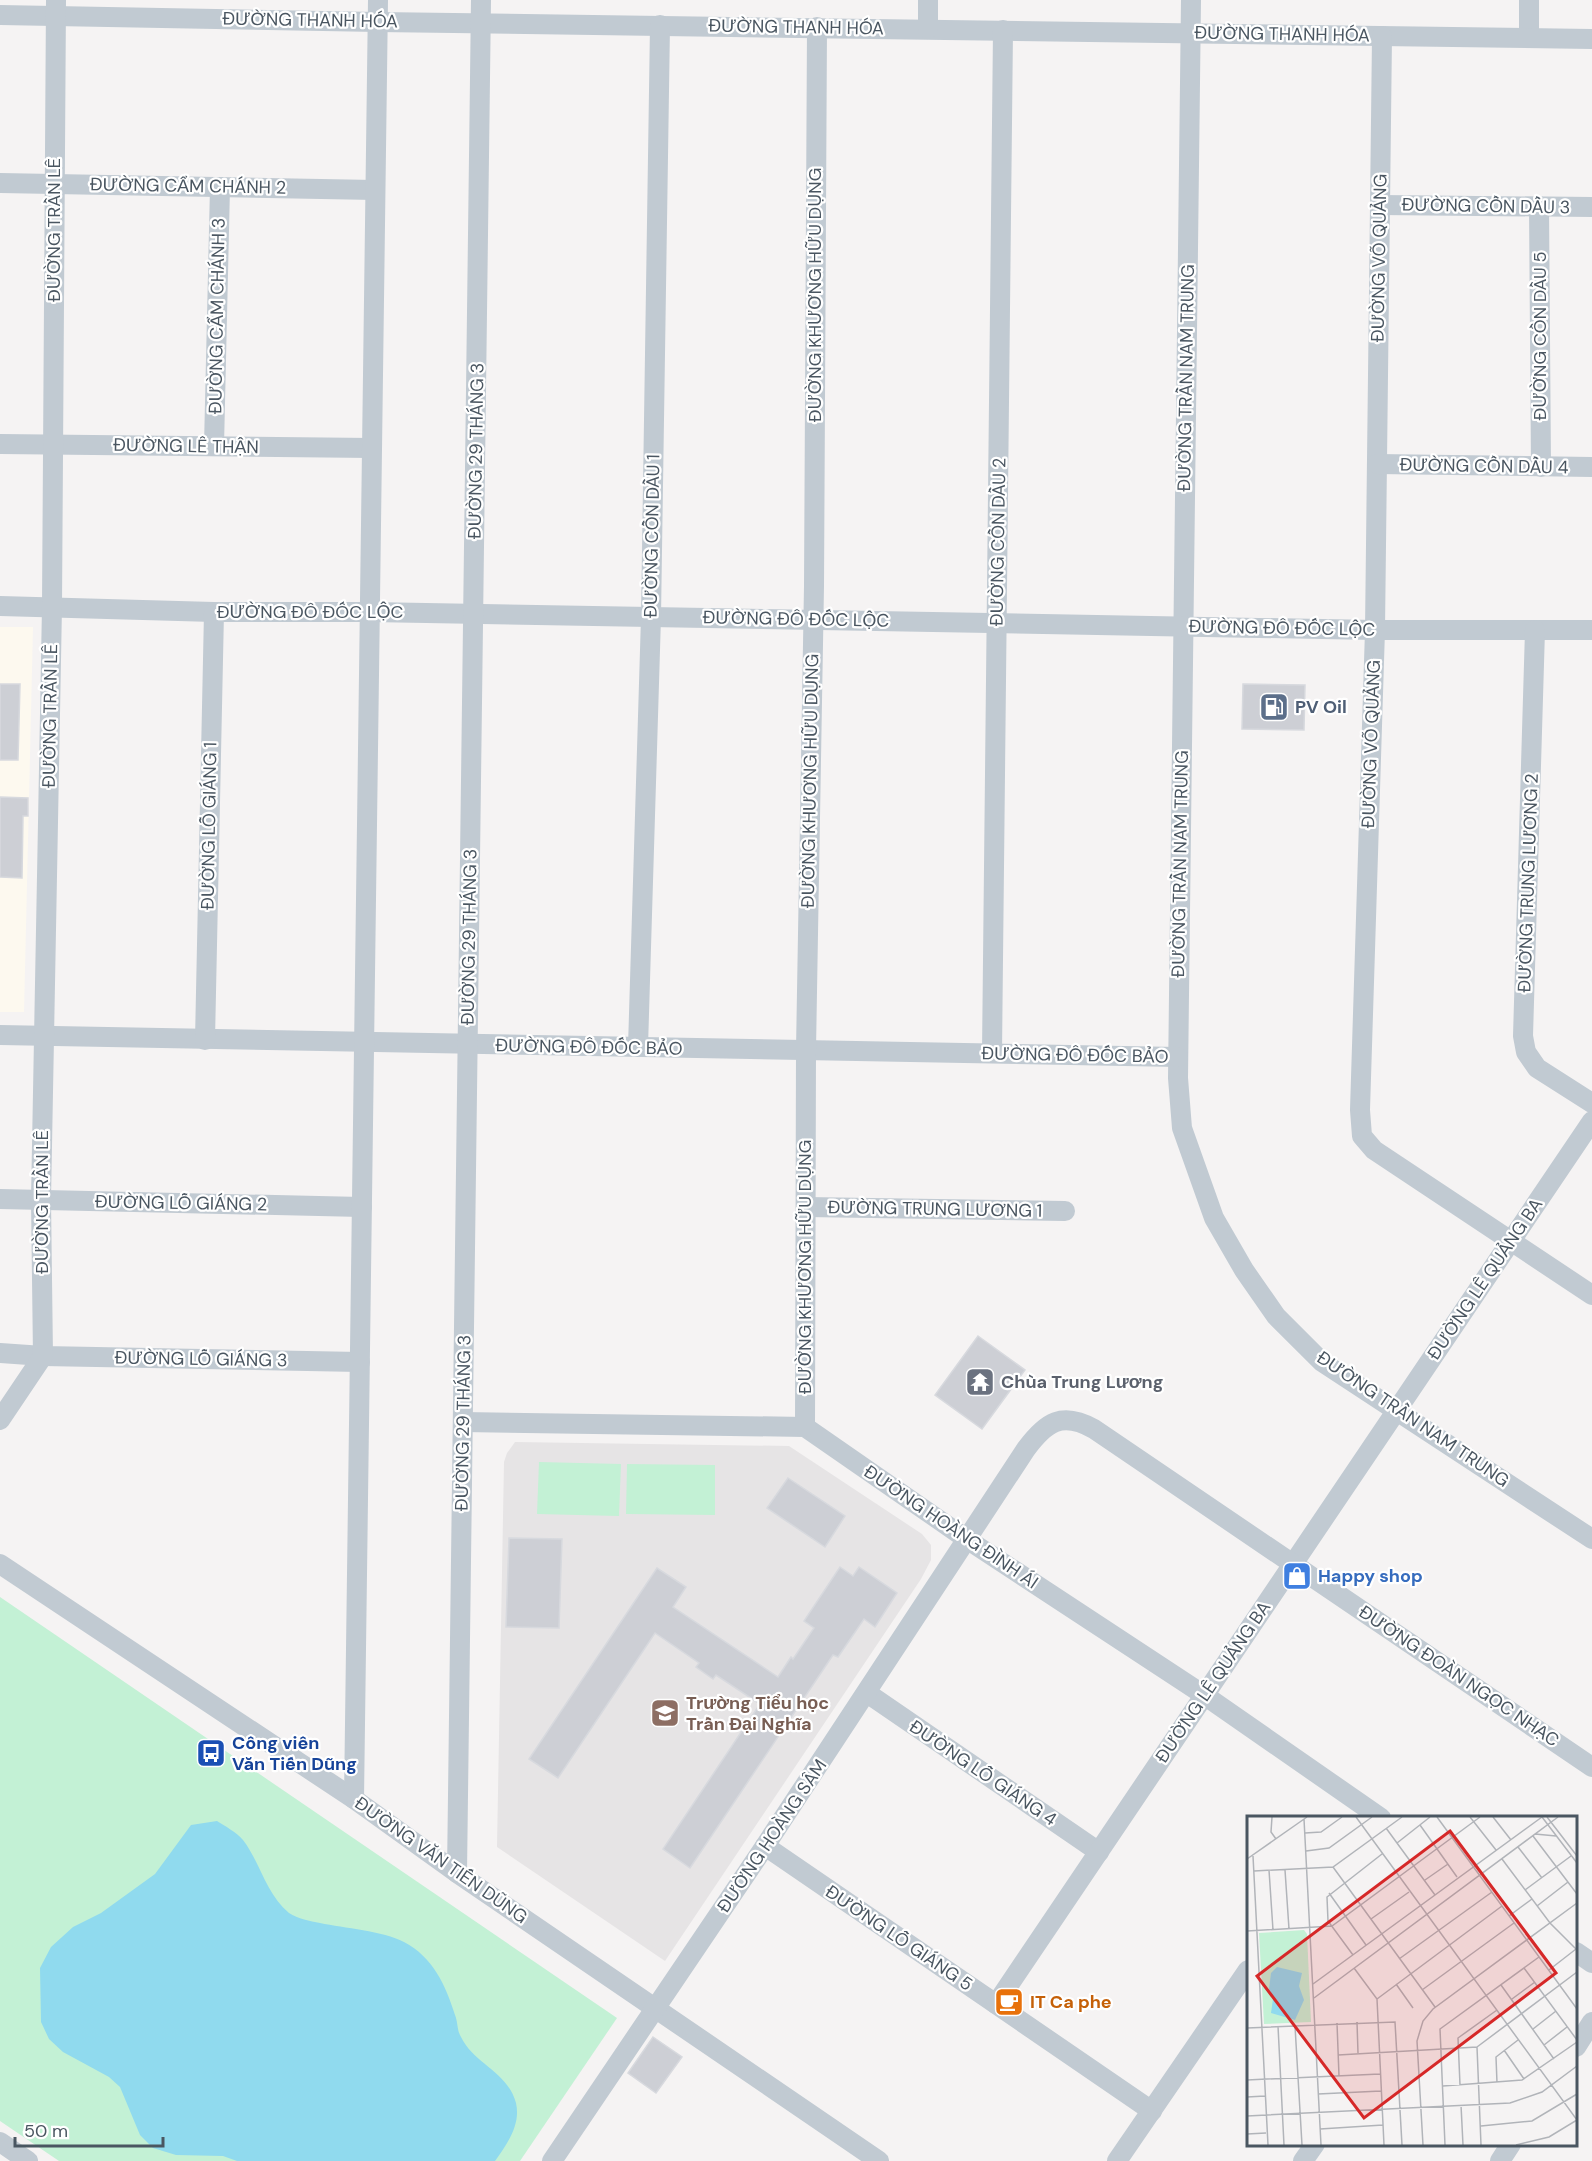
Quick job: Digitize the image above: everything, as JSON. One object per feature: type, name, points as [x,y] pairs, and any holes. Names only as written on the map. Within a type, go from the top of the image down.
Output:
[{"type":"street","points":[[354,1799],[378,0]]},
{"type":"street","name":"ĐƯỜNG 29 THÁNG 3","points":[[457,1874],[481,0]]},
{"type":"street","points":[[928,0],[928,29]]},
{"type":"street","name":"ĐƯỜNG TRẦN NAM TRUNG","points":[[1191,0],[1178,1057],[1182,1128],[1214,1218],[1244,1270],[1276,1316],[1322,1362],[1592,1539]]},
{"type":"street","points":[[1529,0],[1529,38]]},
{"type":"street","name":"ĐƯỜNG THANH HÓA","points":[[0,15],[56,8],[378,22],[1592,39]]},
{"type":"street","name":"ĐƯỜNG TRẦN LÊ","points":[[43,1356],[41,1200],[52,606],[56,8]]},
{"type":"street","name":"ĐƯỜNG CỒN DẦU 1","points":[[638,1047],[651,617],[660,25]]},
{"type":"street","name":"ĐƯỜNG KHƯƠNG HỮU DỤNG","points":[[805,1427],[806,1050],[813,619],[817,27]]},
{"type":"street","name":"ĐƯỜNG CỒN DẦU 2","points":[[992,1053],[1003,30]]},
{"type":"street","name":"ĐƯỜNG VÕ QUẢNG","points":[[1382,36],[1375,630],[1360,1110],[1362,1136],[1374,1150],[1592,1295]]},
{"type":"street","name":"ĐƯỜNG CẨM CHÁNH 2","points":[[0,183],[375,190]]},
{"type":"street","name":"ĐƯỜNG CẨM CHÁNH 3","points":[[214,446],[220,187]]},
{"type":"street","name":"ĐƯỜNG CỒN DẦU 3","points":[[1380,205],[1592,207]]},
{"type":"street","name":"ĐƯỜNG CỒN DẦU 5","points":[[1539,206],[1541,466]]},
{"type":"street","name":"ĐƯỜNG LÊ THẬN","points":[[0,444],[372,448]]},
{"type":"street","name":"ĐƯỜNG CỒN DẦU 4","points":[[1377,464],[1592,467]]},
{"type":"street","name":"ĐƯỜNG ĐÔ ĐỐC LỘC","points":[[0,606],[214,612],[370,612],[1375,630],[1592,630]]},
{"type":"street","name":"ĐƯỜNG LỖ GIÁNG 1","points":[[205,1040],[214,612]]},
{"type":"street","name":"ĐƯỜNG TRUNG LƯƠNG 2","points":[[1535,630],[1524,1036],[1527,1052],[1538,1068],[1592,1103]]},
{"type":"street","name":"ĐƯỜNG ĐÔ ĐỐC BẢO","points":[[0,1035],[1178,1057]]},
{"type":"street","name":"ĐƯỜNG LÊ QUẢNG BA","points":[[996,2004],[1592,1121]]},
{"type":"street","name":"ĐƯỜNG LỖ GIÁNG 2","points":[[0,1199],[362,1207]]},
{"type":"street","name":"ĐƯỜNG TRUNG LƯƠNG 1","points":[[806,1207],[1065,1211]]},
{"type":"street","name":"ĐƯỜNG LỖ GIÁNG 3","points":[[0,1353],[43,1356],[360,1362]]},
{"type":"street","points":[[0,1420],[43,1356]]},
{"type":"street","name":"ĐƯỜNG ĐOÀN NGỌC NHẠC","points":[[1053,1422],[1065,1419],[1080,1421],[1094,1429],[1592,1767]]},
{"type":"street","points":[[463,1422],[805,1427]]},
{"type":"street","name":"ĐƯỜNG HOÀNG SÂM","points":[[561,2158],[655,2009],[867,1694],[1026,1449],[1053,1422]]},
{"type":"street","name":"ĐƯỜNG HOÀNG ĐÌNH ÁI","points":[[805,1427],[968,1540],[1204,1695],[1358,1811],[1374,1816]]},
{"type":"street","name":"ĐƯỜNG VĂN TIẾN DŨNG","points":[[0,1564],[354,1799],[457,1874],[879,2161]]},
{"type":"street","name":"ĐƯỜNG LỖ GIÁNG 4","points":[[867,1694],[1099,1852]]},
{"type":"street","name":"ĐƯỜNG LỖ GIÁNG 5","points":[[765,1846],[1152,2111]]},
{"type":"street","points":[[1577,1953],[1592,1963]]},
{"type":"street","points":[[1117,2161],[1247,1971]]},
{"type":"street","points":[[1577,2044],[1592,2022]]},
{"type":"street","points":[[0,2142],[28,2161]]},
{"type":"street","points":[[1303,2161],[1314,2146]]},
{"type":"street","points":[[1500,2161],[1510,2146]]},
{"type":"shaded area","points":[[0,627],[33,627],[24,1012],[0,1012]]},
{"type":"shaded area","name":"Trường Tiểu học Trần Đại Nghĩa","points":[[515,1442],[789,1446],[922,1534],[931,1545],[931,1560],[921,1579],[665,1961],[497,1847],[504,1462]]},
{"type":"green space","points":[[539,1462],[621,1464],[619,1516],[537,1514]]},
{"type":"green space","points":[[627,1464],[715,1465],[715,1515],[626,1514]]},
{"type":"green space","points":[[0,1597],[617,2018],[520,2161],[59,2161],[0,2121]]},
{"type":"water","points":[[217,1821],[243,1840],[274,1897],[289,1913],[308,1921],[375,1932],[395,1938],[414,1948],[431,1964],[443,1983],[461,2037],[474,2054],[506,2083],[516,2103],[515,2127],[495,2161],[237,2161],[223,2156],[176,2155],[153,2148],[140,2135],[120,2087],[109,2077],[63,2052],[49,2039],[41,2022],[40,1968],[51,1947],[73,1927],[101,1913],[155,1874],[191,1825]]},
{"type":"building","points":[[0,684],[20,684],[18,760],[0,760]]},
{"type":"building","name":"PV Oil","points":[[1243,684],[1305,685],[1304,730],[1242,729]]},
{"type":"building","points":[[0,797],[28,798],[28,816],[23,816],[22,878],[0,877]]},
{"type":"building","name":"Chùa Trung Lương","points":[[978,1336],[1025,1370],[982,1429],[935,1395]]},
{"type":"building","points":[[788,1478],[845,1516],[825,1547],[767,1508]]},
{"type":"building","points":[[509,1538],[562,1539],[559,1628],[506,1627]]},
{"type":"building","points":[[840,1567],[853,1576],[859,1567],[897,1593],[875,1627],[864,1619],[838,1657],[833,1655],[690,1868],[663,1849],[760,1704],[716,1675],[713,1679],[696,1667],[699,1663],[655,1633],[558,1778],[529,1759],[657,1568],[686,1587],[673,1607],[778,1677],[814,1628],[804,1621]]},
{"type":"building","points":[[653,2037],[682,2057],[656,2093],[628,2073]]},
{"type":"place","name":"PV Oil","points":[[1274,707]]},
{"type":"place","name":"Chùa Trung Lương","points":[[980,1382]]},
{"type":"place","name":"Happy shop","points":[[1297,1576]]},
{"type":"place","name":"Trường Tiểu học Trần Đại Nghĩa","points":[[665,1713]]},
{"type":"place","name":"Công viên Văn Tiến Dũng","points":[[211,1753]]},
{"type":"place","name":"IT Ca phe","points":[[1009,2002]]}]
